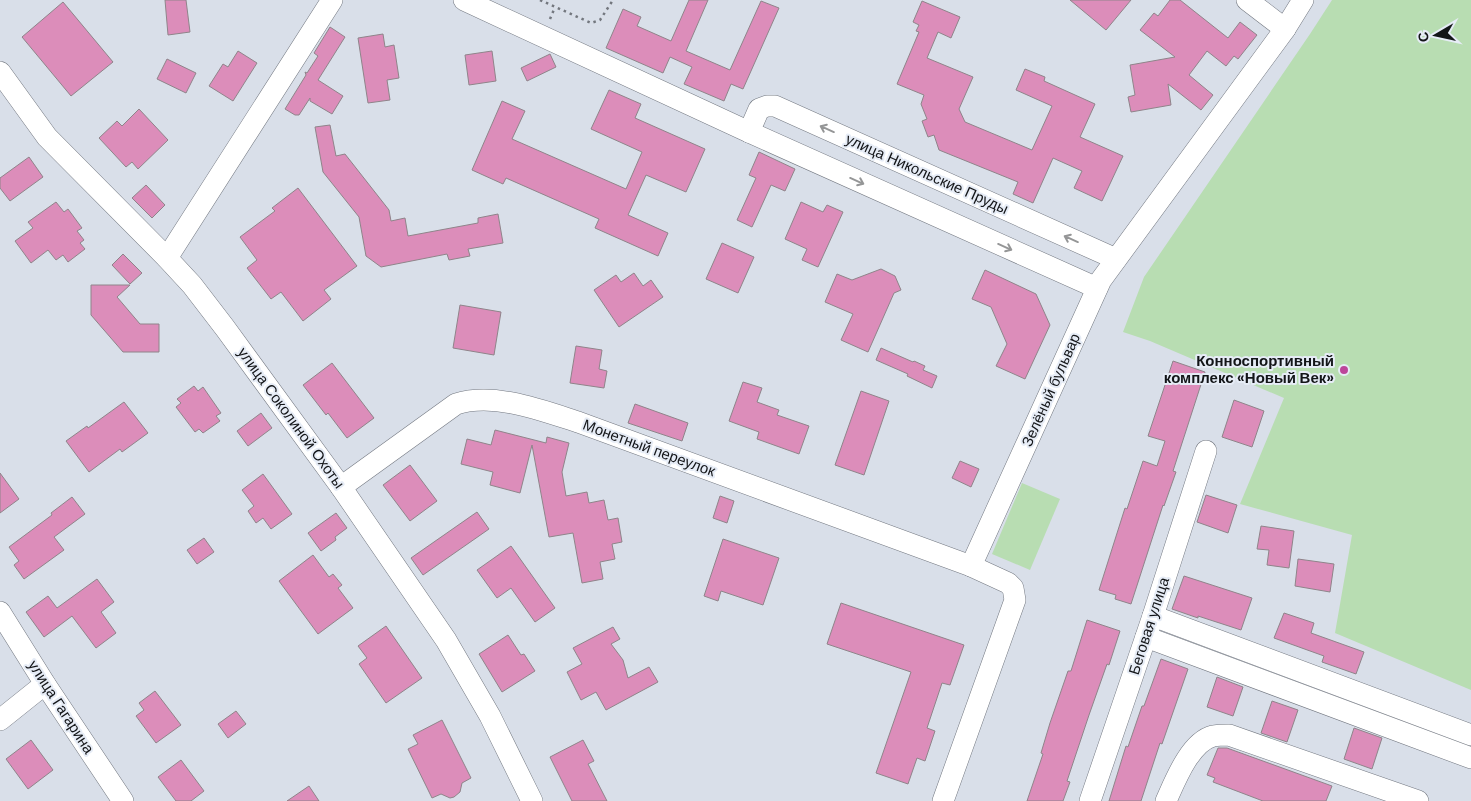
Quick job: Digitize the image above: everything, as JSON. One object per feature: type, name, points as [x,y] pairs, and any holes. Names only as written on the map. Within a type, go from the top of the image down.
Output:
[{"type":"street","points":[[167,258],[332,0]]},
{"type":"street","points":[[464,0],[749,132],[1097,288]]},
{"type":"street","points":[[1247,0],[1285,29]]},
{"type":"street","name":"Зелёный бульвар","points":[[971,566],[1097,288],[1107,271],[1285,29],[1303,0]]},
{"type":"street","name":"улица Соколиной Охоты","points":[[0,72],[47,137],[167,258],[211,310],[341,487],[446,640],[490,716],[532,801]]},
{"type":"street","name":"улица Никольские Пруды","points":[[749,132],[759,110],[767,106],[775,106],[1116,259]]},
{"type":"street","name":"Монетный переулок","points":[[341,487],[456,404],[468,400],[481,399],[536,409],[578,422],[971,566]]},
{"type":"street","name":"Беговая улица","points":[[1090,801],[1153,616],[1206,451]]},
{"type":"street","points":[[943,801],[1015,600],[1013,588],[1008,583],[971,566]]},
{"type":"street","name":"улица Гагарина","points":[[0,612],[45,684],[123,801]]},
{"type":"street","points":[[1153,616],[1471,735]]},
{"type":"street","points":[[1146,637],[1471,758]]},
{"type":"street","points":[[0,720],[45,684]]},
{"type":"street","points":[[1166,801],[1196,746],[1212,736],[1229,735],[1418,801]]},
{"type":"path","points":[[540,0],[591,23],[600,20],[614,0]]},
{"type":"green space","name":"Конноспортивный комплекс «Новый Век»","points":[[1332,0],[1471,0],[1471,690],[1335,633],[1352,535],[1240,504],[1284,398],[1150,341],[1123,332],[1144,277]]},
{"type":"green space","points":[[1022,483],[1060,499],[1030,570],[992,554]]},
{"type":"building","points":[[165,0],[186,0],[190,32],[168,35]]},
{"type":"building","points":[[689,0],[708,0],[686,51],[730,70],[761,1],[779,8],[743,89],[731,84],[724,101],[684,84],[692,67],[670,57],[663,73],[606,48],[623,9],[641,17],[637,26],[671,41]]},
{"type":"building","points":[[1070,0],[1131,0],[1106,30]]},
{"type":"building","points":[[1170,0],[1180,0],[1228,38],[1240,22],[1257,35],[1238,59],[1234,56],[1226,66],[1207,51],[1189,75],[1213,95],[1201,110],[1168,84],[1171,105],[1131,112],[1128,97],[1135,95],[1130,65],[1175,57],[1140,30],[1154,13],[1158,16]]},
{"type":"building","points":[[922,1],[960,17],[951,38],[938,32],[927,58],[973,77],[959,109],[965,122],[1032,150],[1052,106],[1016,90],[1025,69],[1045,77],[1044,81],[1095,104],[1080,137],[1123,156],[1102,201],[1074,188],[1082,171],[1053,158],[1033,203],[1013,194],[1018,182],[939,150],[934,135],[928,137],[922,121],[927,119],[921,104],[924,95],[897,84],[919,32],[916,31],[919,25],[913,22]]},
{"type":"building","points":[[63,2],[113,62],[71,96],[22,37]]},
{"type":"building","points":[[330,27],[345,37],[318,80],[343,96],[332,114],[310,101],[310,98],[299,115],[295,115],[285,109],[306,75],[305,72],[307,73],[318,56],[314,53]]},
{"type":"building","points":[[383,34],[385,47],[394,45],[399,78],[387,80],[390,100],[368,103],[358,38]]},
{"type":"building","points":[[238,51],[257,63],[233,101],[209,86],[223,64],[228,67]]},
{"type":"building","points":[[492,51],[496,81],[469,85],[465,55]]},
{"type":"building","points":[[550,54],[556,67],[527,81],[521,68]]},
{"type":"building","points":[[167,59],[196,73],[186,93],[157,79]]},
{"type":"building","points":[[609,90],[641,104],[635,118],[705,149],[686,192],[646,175],[628,215],[668,233],[658,256],[595,228],[599,219],[506,178],[503,184],[472,170],[502,101],[525,111],[512,139],[626,189],[642,152],[591,129]]},
{"type":"building","points":[[139,109],[168,140],[138,169],[132,162],[126,167],[99,138],[117,121],[122,126]]},
{"type":"building","points":[[330,125],[336,156],[345,154],[389,210],[391,221],[405,218],[408,236],[478,223],[478,218],[498,214],[503,243],[468,249],[470,256],[449,260],[447,254],[381,267],[366,256],[359,217],[323,172],[315,127]]},
{"type":"building","points":[[759,152],[795,169],[785,191],[771,185],[752,227],[737,220],[756,178],[749,175]]},
{"type":"building","points":[[29,157],[43,177],[10,201],[0,188],[0,178]]},
{"type":"building","points":[[146,185],[165,205],[152,218],[132,198]]},
{"type":"building","points":[[298,188],[357,266],[324,290],[331,299],[303,321],[281,292],[271,299],[247,268],[257,260],[240,237],[275,211],[272,208]]},
{"type":"building","points":[[56,202],[64,212],[68,209],[82,228],[77,231],[84,240],[80,243],[85,249],[68,262],[63,255],[56,260],[48,250],[31,263],[15,241],[33,228],[28,222]]},
{"type":"building","points":[[801,202],[823,212],[827,205],[843,212],[818,267],[802,260],[807,249],[785,239]]},
{"type":"building","points":[[722,243],[754,257],[738,293],[706,279]]},
{"type":"building","points":[[123,254],[142,273],[130,284],[112,265]]},
{"type":"building","points":[[881,269],[895,276],[901,290],[894,293],[868,352],[841,340],[853,314],[825,302],[837,274],[852,280]]},
{"type":"building","points":[[985,270],[1036,294],[1050,325],[1025,379],[996,366],[1007,344],[991,307],[972,299]]},
{"type":"building","points":[[634,273],[643,286],[651,280],[663,297],[619,327],[594,290],[616,275],[621,282]]},
{"type":"building","points":[[91,285],[130,285],[117,297],[140,324],[159,324],[159,352],[123,352],[91,315]]},
{"type":"building","points":[[460,305],[501,312],[494,355],[453,348]]},
{"type":"building","points":[[576,346],[602,350],[599,369],[607,371],[604,388],[570,383]]},
{"type":"building","points":[[881,348],[925,366],[923,370],[937,376],[932,388],[907,376],[908,374],[876,360]]},
{"type":"building","points":[[1173,361],[1205,372],[1173,471],[1176,472],[1163,505],[1131,604],[1115,599],[1116,595],[1099,590],[1125,508],[1127,509],[1143,461],[1157,466],[1165,441],[1148,436]]},
{"type":"building","points":[[332,363],[374,418],[347,438],[303,385]]},
{"type":"building","points":[[743,382],[762,388],[757,402],[779,410],[777,415],[809,426],[799,454],[757,439],[759,432],[729,421]]},
{"type":"building","points":[[194,386],[198,391],[203,387],[221,413],[216,416],[220,421],[203,433],[199,429],[195,432],[176,407],[181,403],[177,399]]},
{"type":"building","points":[[861,391],[889,401],[864,475],[835,465]]},
{"type":"building","points":[[1234,400],[1264,411],[1252,447],[1222,437]]},
{"type":"building","points":[[124,402],[148,433],[122,452],[120,449],[89,472],[66,441]]},
{"type":"building","points":[[635,404],[688,423],[682,441],[628,423]]},
{"type":"building","points":[[261,413],[272,428],[248,446],[237,431]]},
{"type":"building","points":[[495,430],[546,443],[547,437],[569,443],[562,472],[566,496],[587,492],[589,503],[604,500],[608,520],[618,518],[622,542],[612,544],[615,559],[600,562],[603,579],[582,583],[573,533],[549,537],[532,445],[520,493],[490,485],[493,472],[461,464],[467,439],[491,445]]},
{"type":"building","points":[[960,461],[979,469],[971,487],[952,478]]},
{"type":"building","points":[[410,465],[437,501],[410,521],[383,485]]},
{"type":"building","points":[[0,473],[19,499],[0,513]]},
{"type":"building","points":[[263,474],[292,514],[271,529],[263,518],[256,523],[248,511],[254,506],[242,490]]},
{"type":"building","points":[[1206,495],[1237,505],[1228,533],[1197,522]]},
{"type":"building","points":[[720,496],[734,501],[727,523],[713,518]]},
{"type":"building","points":[[72,497],[85,514],[54,537],[64,550],[24,579],[14,565],[19,561],[9,547],[52,515],[51,513]]},
{"type":"building","points":[[477,512],[489,529],[423,575],[411,558]]},
{"type":"building","points":[[336,513],[347,528],[335,537],[336,540],[321,551],[308,533]]},
{"type":"building","points":[[1261,526],[1294,531],[1289,568],[1267,565],[1269,550],[1257,549]]},
{"type":"building","points":[[204,538],[214,552],[197,564],[187,550]]},
{"type":"building","points":[[723,539],[779,558],[763,605],[721,591],[718,601],[704,596]]},
{"type":"building","points":[[511,546],[555,608],[535,622],[511,588],[497,598],[477,570]]},
{"type":"building","points":[[313,555],[329,577],[333,574],[342,585],[338,588],[353,608],[318,634],[279,581]]},
{"type":"building","points":[[1298,559],[1334,564],[1330,592],[1295,586]]},
{"type":"building","points":[[1184,576],[1252,598],[1241,630],[1172,609]]},
{"type":"building","points":[[97,579],[114,602],[101,612],[116,633],[96,648],[72,616],[44,637],[26,612],[48,596],[57,608]]},
{"type":"building","points":[[841,603],[964,645],[950,685],[942,683],[927,728],[935,731],[925,761],[917,758],[908,784],[876,773],[911,672],[827,644]]},
{"type":"building","points":[[1284,613],[1314,623],[1311,633],[1364,652],[1356,674],[1322,662],[1324,656],[1274,638]]},
{"type":"building","points":[[1087,620],[1120,631],[1109,665],[1107,664],[1089,715],[1067,781],[1070,782],[1063,801],[1027,801],[1043,754],[1041,753],[1050,723],[1068,671],[1071,671]]},
{"type":"building","points":[[386,626],[422,678],[386,703],[359,664],[367,658],[358,646]]},
{"type":"building","points":[[613,627],[620,639],[611,644],[623,660],[628,678],[649,667],[658,682],[606,710],[596,692],[581,700],[567,672],[582,664],[573,648]]},
{"type":"building","points":[[508,635],[521,655],[524,654],[535,671],[502,692],[479,654]]},
{"type":"building","points":[[1161,659],[1188,669],[1162,744],[1160,743],[1141,801],[1109,801],[1126,746],[1128,747]]},
{"type":"building","points":[[1217,677],[1243,687],[1233,716],[1207,707]]},
{"type":"building","points":[[155,691],[181,725],[156,743],[136,716],[144,710],[139,703]]},
{"type":"building","points":[[1272,701],[1298,710],[1287,742],[1261,733]]},
{"type":"building","points":[[236,711],[246,724],[228,738],[218,724]]},
{"type":"building","points":[[442,720],[471,778],[462,783],[460,792],[454,797],[450,798],[441,794],[432,798],[408,749],[418,744],[413,735]]},
{"type":"building","points":[[1354,728],[1382,738],[1372,769],[1344,759]]},
{"type":"building","points":[[31,740],[53,770],[28,789],[6,759]]},
{"type":"building","points":[[583,740],[594,761],[588,764],[607,801],[572,801],[550,757]]},
{"type":"building","points":[[1218,748],[1227,748],[1332,786],[1326,801],[1263,801],[1213,782],[1215,778],[1207,775]]},
{"type":"building","points":[[181,760],[204,791],[191,801],[176,801],[158,777]]},
{"type":"building","points":[[309,786],[319,801],[287,801]]},
{"type":"place","name":"Конноспортивный комплекс «Новый Век»","points":[[1344,370]]}]
